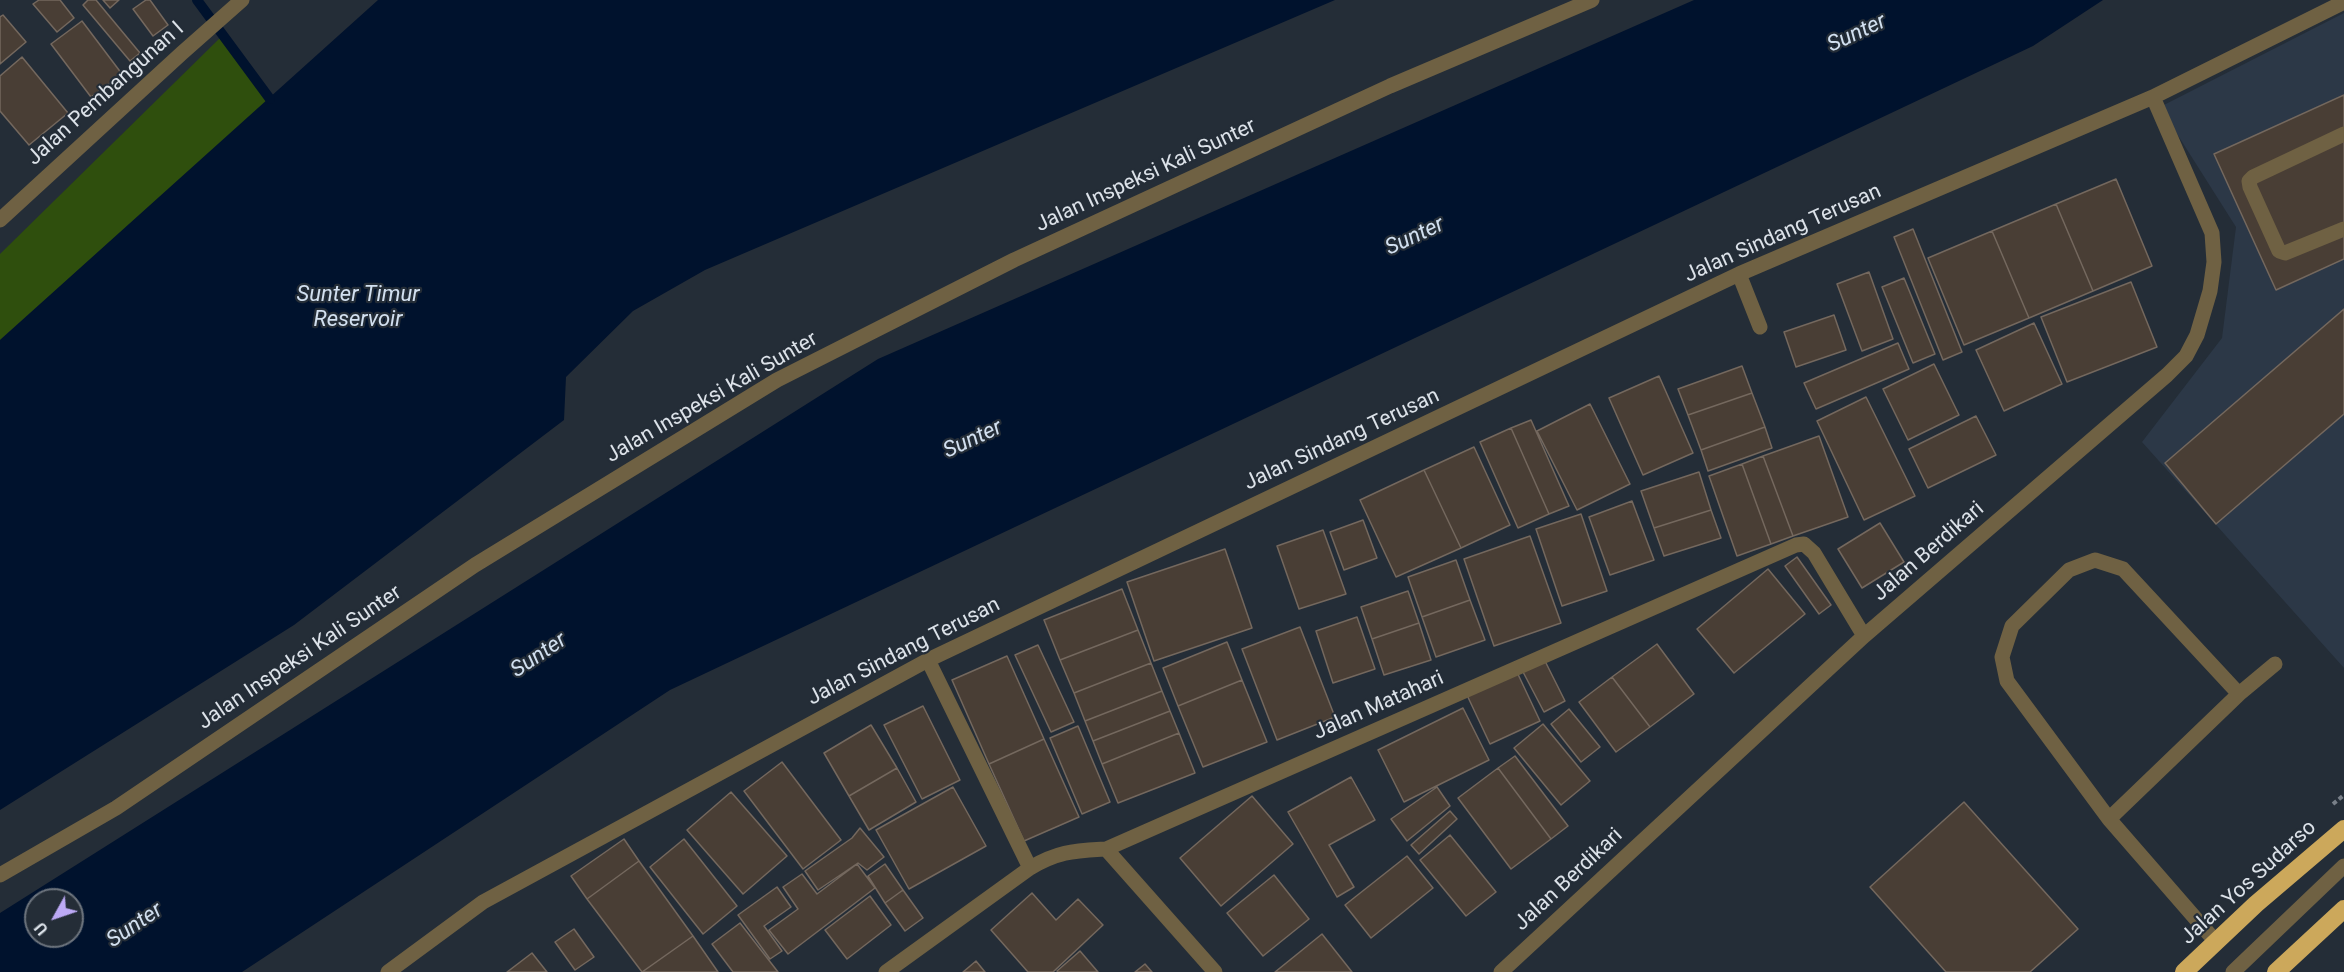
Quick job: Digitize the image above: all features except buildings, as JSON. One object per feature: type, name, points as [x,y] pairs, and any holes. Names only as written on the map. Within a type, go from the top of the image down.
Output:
[{"type":"highway","name":"Jalan Yos Sudarso","points":[[2184,972],[2344,829]]},
{"type":"highway","points":[[2276,972],[2344,909]]},
{"type":"street","name":"Jalan Inspeksi Kali Sunter","points":[[0,875],[116,807],[475,565],[777,380],[1014,260],[1390,86],[1592,0]]},
{"type":"street","name":"Jalan Sindang Terusan","points":[[388,972],[483,902],[927,660],[1739,274],[2153,97],[2344,2]]},
{"type":"street","name":"Jalan Pembangunan I","points":[[0,219],[238,4]]},
{"type":"street","name":"Jalan Berdikari","points":[[1501,972],[1864,636],[2167,375],[2186,356],[2199,328],[2210,291],[2214,262],[2212,233],[2153,97]]},
{"type":"street","points":[[2344,134],[2253,177],[2249,181],[2279,251],[2285,253],[2344,229]]},
{"type":"street","points":[[1739,274],[1760,327]]},
{"type":"street","name":"Jalan Matahari","points":[[886,972],[1050,856],[1076,850],[1106,849],[1796,544],[1804,544],[1814,554],[1864,636]]},
{"type":"street","points":[[2216,942],[2109,819],[2007,681],[2002,657],[2012,626],[2069,570],[2095,560],[2123,569],[2239,694]]},
{"type":"street","points":[[927,660],[1030,868]]},
{"type":"street","points":[[2109,819],[2239,694],[2275,663]]},
{"type":"street","points":[[1106,849],[1215,972]]},
{"type":"street","points":[[2233,972],[2344,866]]},
{"type":"shaded area","points":[[2344,13],[2344,668],[2142,442],[2222,338],[2236,227],[2160,107]]},
{"type":"green space","points":[[223,35],[270,99],[0,340],[0,254]]},
{"type":"water","name":"Sunter Timur Reservoir","points":[[378,0],[1335,0],[705,270],[633,311],[566,377],[564,420],[294,625],[0,810],[0,340]]},
{"type":"water","name":"Sunter","points":[[1694,0],[2103,0],[2033,46],[670,690],[242,972],[0,972],[0,913],[24,898],[24,948],[84,948],[84,888],[40,888],[878,359]]},
{"type":"waterway","points":[[197,0],[270,99]]}]
